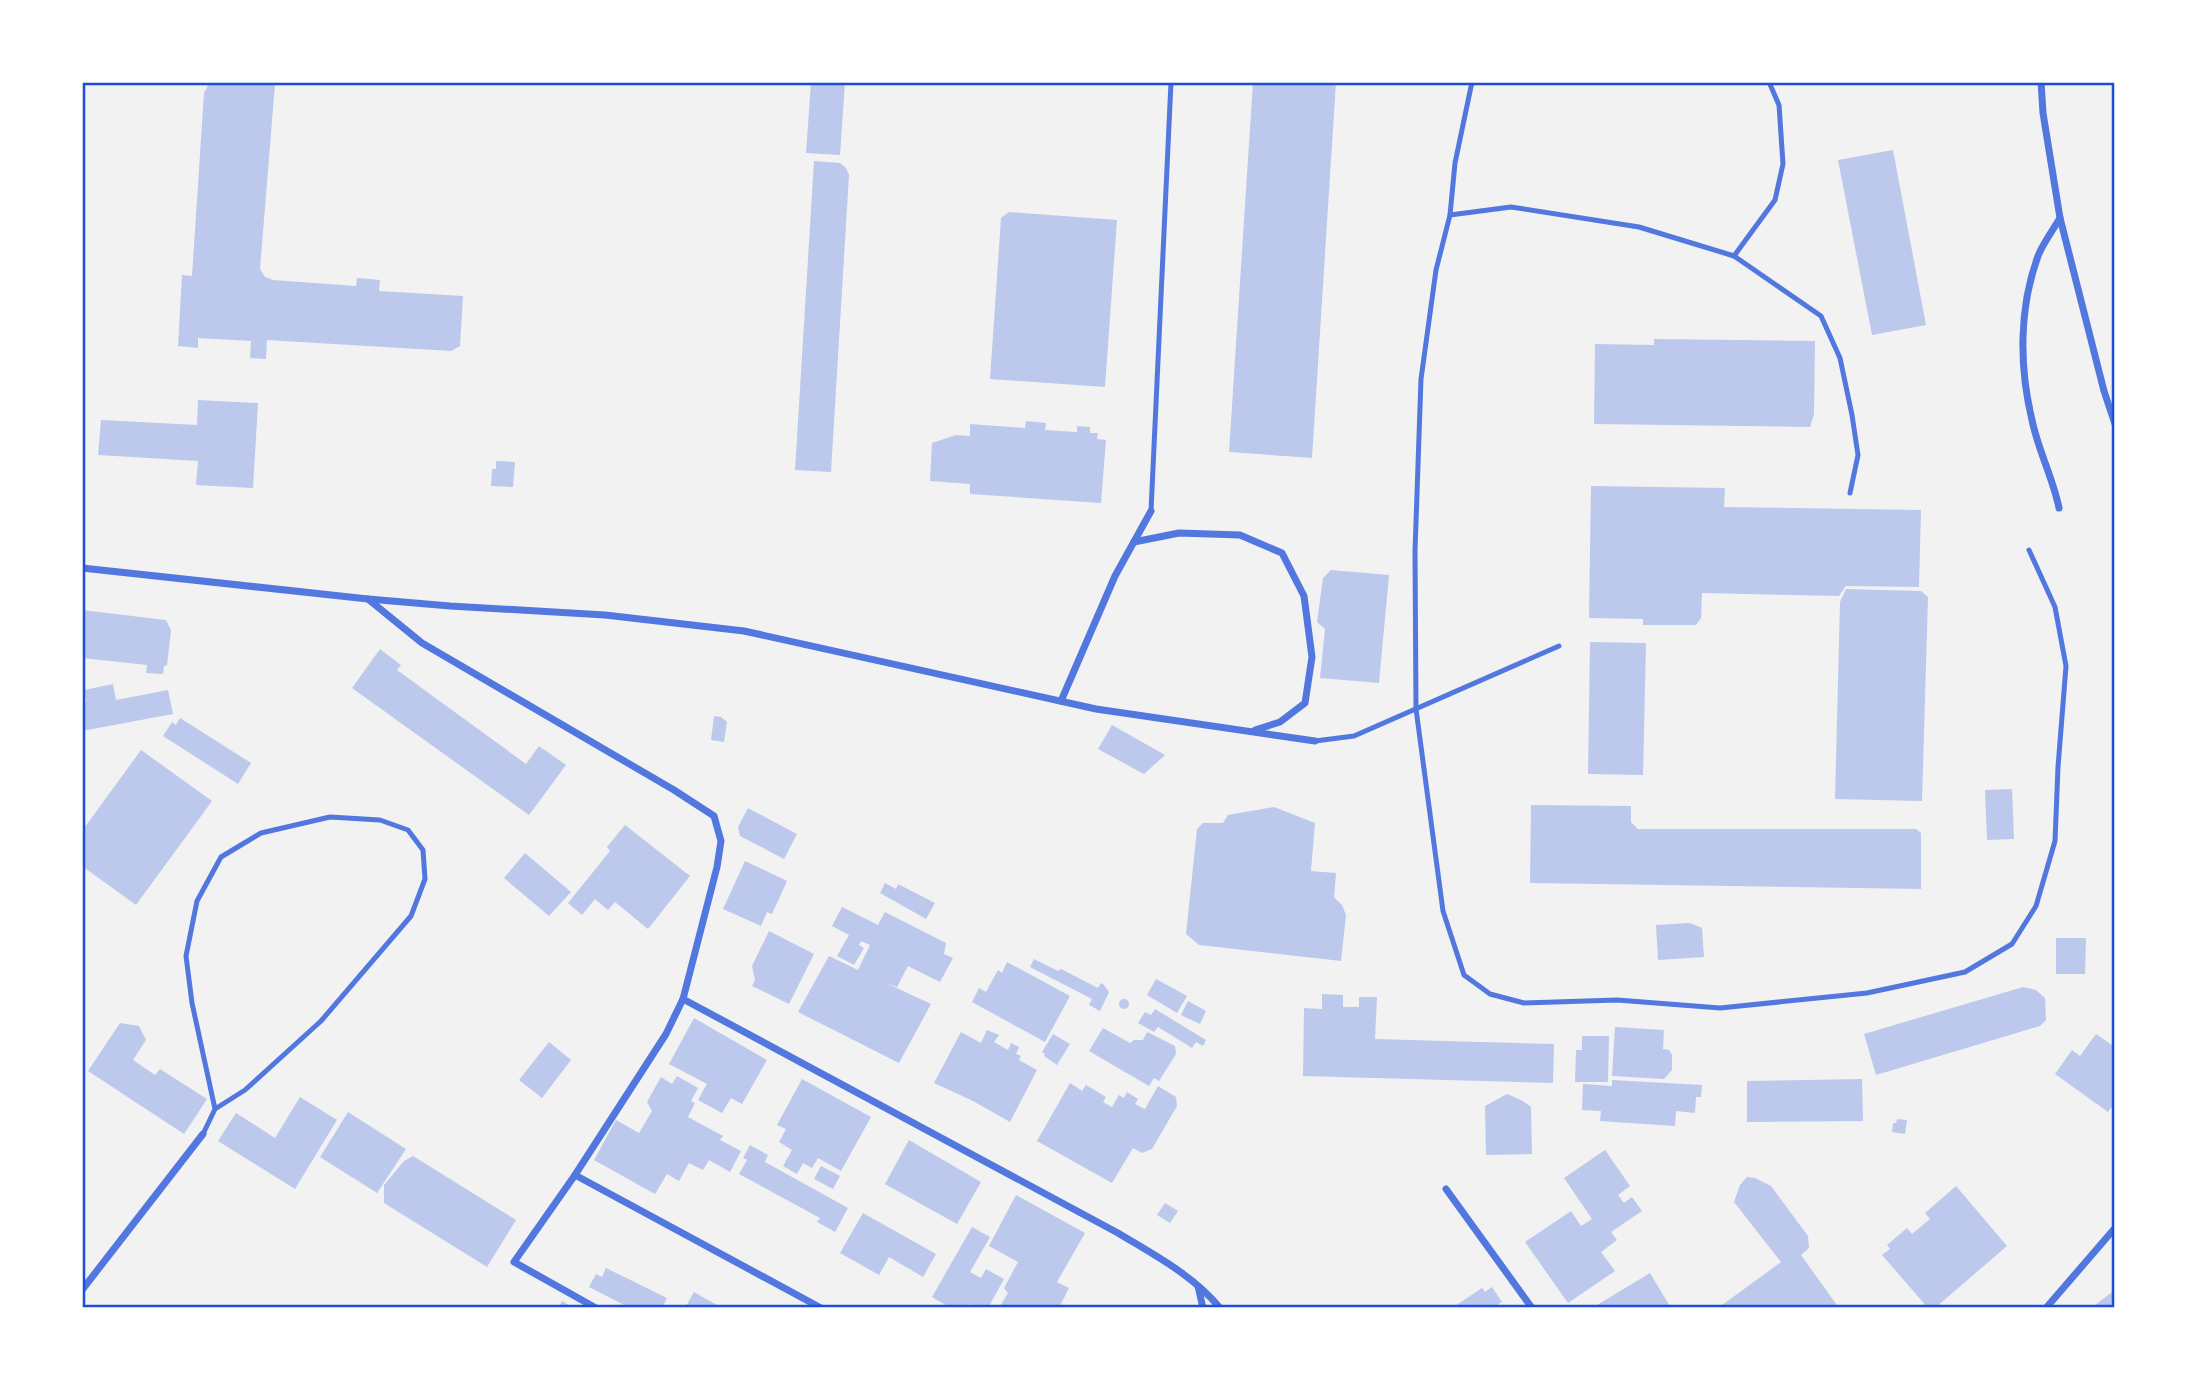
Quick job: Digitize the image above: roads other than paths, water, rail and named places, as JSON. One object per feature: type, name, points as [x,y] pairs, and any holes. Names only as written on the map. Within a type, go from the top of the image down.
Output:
[{"type":"street","points":[[2041,82],[2043,113],[2060,218],[2104,391],[2115,424]]},
{"type":"street","points":[[2059,508],[2032,422],[2022,369],[2025,307],[2039,254],[2060,218]]},
{"type":"street","points":[[1061,701],[1115,576],[1151,510]]},
{"type":"street","points":[[1134,542],[1179,533],[1240,535],[1282,553],[1304,596],[1311,657],[1305,703],[1280,722],[1251,731]]},
{"type":"street","points":[[82,568],[368,599],[605,615],[744,631],[1096,709],[1315,741]]},
{"type":"street","points":[[368,599],[422,643],[714,816],[721,841],[719,854],[684,999],[666,1034],[575,1175],[514,1262],[596,1308]]},
{"type":"street","points":[[684,999],[1118,1233],[1173,1266],[1209,1294],[1220,1308]]},
{"type":"street","points":[[82,1290],[203,1134]]},
{"type":"street","points":[[575,1175],[821,1308]]},
{"type":"street","points":[[1446,1189],[1532,1308]]},
{"type":"street","points":[[2046,1308],[2115,1228]]},
{"type":"street","points":[[1198,1285],[1203,1308]]},
{"type":"lane","points":[[1151,510],[1171,82]]},
{"type":"lane","points":[[1472,82],[1455,163],[1450,215],[1436,270],[1421,379],[1415,551],[1416,709],[1443,911],[1464,975],[1490,995],[1524,1003],[1617,1000],[1720,1008],[1867,993],[1965,972],[2012,944],[2036,906],[2055,841],[2057,767],[2066,666],[2055,607],[2029,550]]},
{"type":"lane","points":[[1734,256],[1775,200],[1783,164],[1779,105],[1769,82]]},
{"type":"lane","points":[[1450,215],[1511,207],[1639,227],[1734,256],[1821,316],[1840,358],[1852,415],[1858,455],[1850,493]]},
{"type":"lane","points":[[1315,741],[1354,736],[1559,646]]},
{"type":"lane","points":[[203,1134],[215,1109],[245,1090],[321,1021],[411,916],[425,879],[425,869],[424,850],[408,830],[380,820],[330,817],[261,833],[221,857],[197,901],[186,956],[192,1003],[215,1109]]}]
